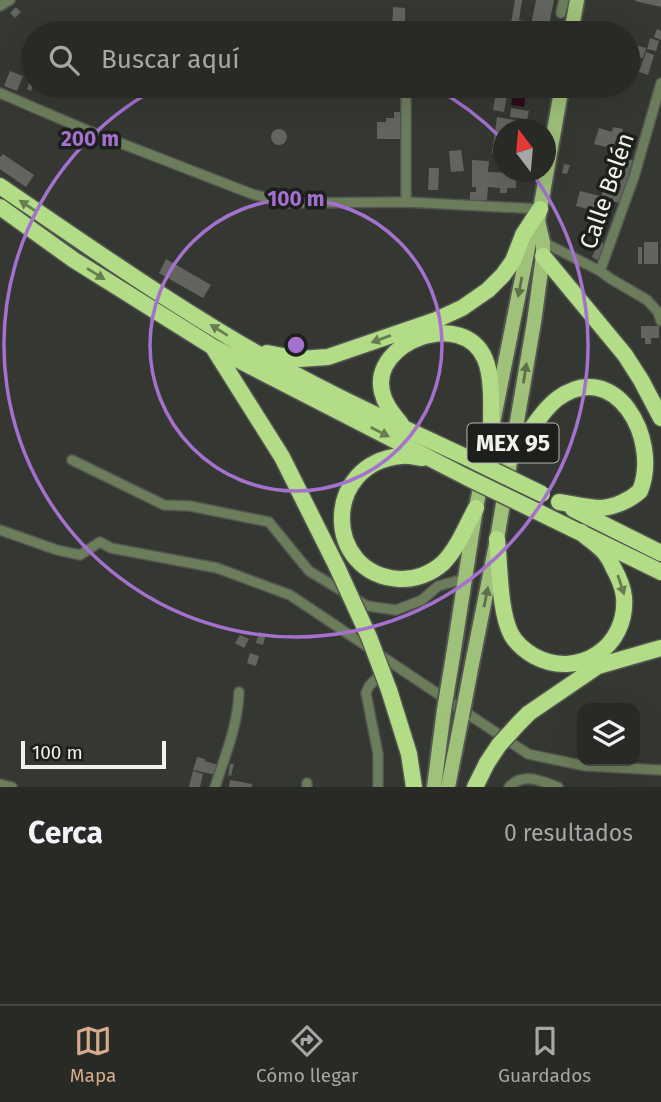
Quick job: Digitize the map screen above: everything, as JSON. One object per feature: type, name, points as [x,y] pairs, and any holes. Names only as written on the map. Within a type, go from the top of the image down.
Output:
[{"type":"highway","points":[[0,186],[250,349],[312,384],[661,553]]},
{"type":"highway","points":[[0,207],[74,260],[213,347],[468,478],[661,572]]},
{"type":"highway","points":[[250,349],[299,359],[328,357],[451,314],[480,297],[503,275],[513,261],[523,235],[539,215]]},
{"type":"highway","points":[[543,249],[625,355],[661,418]]},
{"type":"highway","points":[[405,429],[391,412],[383,396],[381,382],[385,366],[405,345],[426,336],[444,333],[470,339],[485,358],[489,374],[491,429]]},
{"type":"highway","points":[[213,347],[282,457],[369,637],[409,754],[414,787]]},
{"type":"highway","points":[[511,458],[548,408],[567,393],[578,389],[601,388],[620,393],[637,405],[649,422],[656,446],[652,473],[642,488],[629,499],[610,507],[592,508],[559,502]]},
{"type":"highway","points":[[433,459],[402,456],[385,459],[365,468],[351,482],[342,505],[341,519],[344,536],[362,567],[384,578],[406,579],[425,575],[442,564],[453,550],[476,508]]},
{"type":"highway","points":[[497,539],[504,617],[512,636],[526,652],[544,661],[565,665],[585,661],[603,650],[617,635],[624,615],[624,594],[618,575],[605,553],[581,532]]},
{"type":"highway","points":[[475,787],[499,745],[529,713],[598,666],[661,648]]},
{"type":"main road","points":[[573,21],[577,0]]},
{"type":"main road","name":"MEX 95","points":[[434,787],[476,508],[530,238],[539,215],[560,98]]},
{"type":"main road","name":"MEX 95","points":[[448,787],[497,539],[534,322],[543,249],[539,215]]},
{"type":"street","points":[[0,6],[10,0]]},
{"type":"street","points":[[561,13],[564,0]]},
{"type":"street","name":"Calle Belén","points":[[600,271],[634,177],[661,83]]},
{"type":"street","points":[[0,93],[84,129],[252,194],[286,203],[407,202],[539,215]]},
{"type":"street","points":[[406,98],[407,202]]},
{"type":"street","points":[[543,249],[600,271],[647,300],[658,312],[661,321]]},
{"type":"street","points":[[72,460],[163,505],[190,506],[269,522],[309,571],[367,606],[396,610],[422,600],[438,586],[465,581]]},
{"type":"street","points":[[0,530],[80,555],[100,541],[111,548],[217,569],[290,595],[528,754],[585,766],[661,770]]},
{"type":"street","points":[[379,787],[379,754],[366,693],[377,676],[392,664]]},
{"type":"street","points":[[215,787],[231,737],[239,692]]},
{"type":"street","points":[[509,787],[512,783],[530,778],[558,787]]},
{"type":"street","points":[[0,784],[12,787]]},
{"type":"shaded area","points":[[512,98],[525,98],[524,107],[511,105]]},
{"type":"building","points":[[515,0],[522,0],[519,20],[524,21],[511,21]]},
{"type":"building","points":[[536,0],[554,0],[550,21],[532,21]]},
{"type":"building","points":[[661,0],[661,7],[635,1]]},
{"type":"building","points":[[16,7],[21,12],[15,18],[10,13]]},
{"type":"building","points":[[393,7],[405,8],[405,21],[392,21]]},
{"type":"building","points":[[657,29],[661,31],[661,40],[654,37]]},
{"type":"building","points":[[650,38],[659,41],[656,51],[647,49]]},
{"type":"building","points":[[640,46],[646,48],[643,58],[640,57]]},
{"type":"building","points":[[646,52],[654,55],[648,75],[640,72]]},
{"type":"building","points":[[10,71],[21,75],[17,91],[4,86]]},
{"type":"building","points":[[495,98],[507,98],[504,112],[493,110]]},
{"type":"building","points":[[511,108],[529,111],[527,119],[510,117]]},
{"type":"building","points":[[394,112],[406,112],[406,123],[400,123],[400,139],[377,139],[377,122],[394,118]]},
{"type":"building","points":[[613,127],[623,129],[618,150],[594,144],[599,128],[612,132]]},
{"type":"building","points":[[276,129],[282,129],[287,137],[285,143],[276,145],[271,140],[271,134]]},
{"type":"building","points":[[461,150],[464,171],[451,172],[449,151]]},
{"type":"building","points":[[3,154],[34,175],[26,187],[0,169],[0,157]]},
{"type":"building","points":[[613,155],[635,161],[622,204],[601,198]]},
{"type":"building","points":[[472,160],[489,161],[488,172],[493,172],[493,182],[516,182],[516,188],[507,188],[507,193],[500,193],[500,188],[488,187],[487,200],[470,200],[470,192],[476,192],[476,187],[472,187]]},
{"type":"building","points":[[564,164],[570,165],[567,174],[562,173]]},
{"type":"building","points":[[429,168],[439,168],[438,190],[428,190]]},
{"type":"building","points":[[580,191],[600,196],[595,211],[576,206]]},
{"type":"building","points":[[599,241],[607,245],[599,261],[592,257]]},
{"type":"building","points":[[644,242],[658,242],[658,264],[644,264]]},
{"type":"building","points":[[638,247],[642,247],[642,264],[638,264]]},
{"type":"building","points":[[166,259],[211,285],[203,298],[159,273]]},
{"type":"building","points":[[641,326],[659,326],[659,338],[651,338],[651,344],[645,344],[645,338],[641,338]]},
{"type":"building","points":[[259,632],[266,634],[263,645],[256,643]]},
{"type":"building","points":[[240,635],[249,639],[244,648],[235,643]]},
{"type":"building","points":[[250,653],[259,656],[256,666],[247,663]]},
{"type":"building","points":[[197,757],[218,765],[216,775],[193,770]]},
{"type":"building","points":[[230,764],[234,764],[231,776],[228,775]]},
{"type":"building","points":[[193,771],[203,774],[200,787],[189,787]]},
{"type":"building","points":[[230,780],[252,784],[252,787],[229,787]]}]
